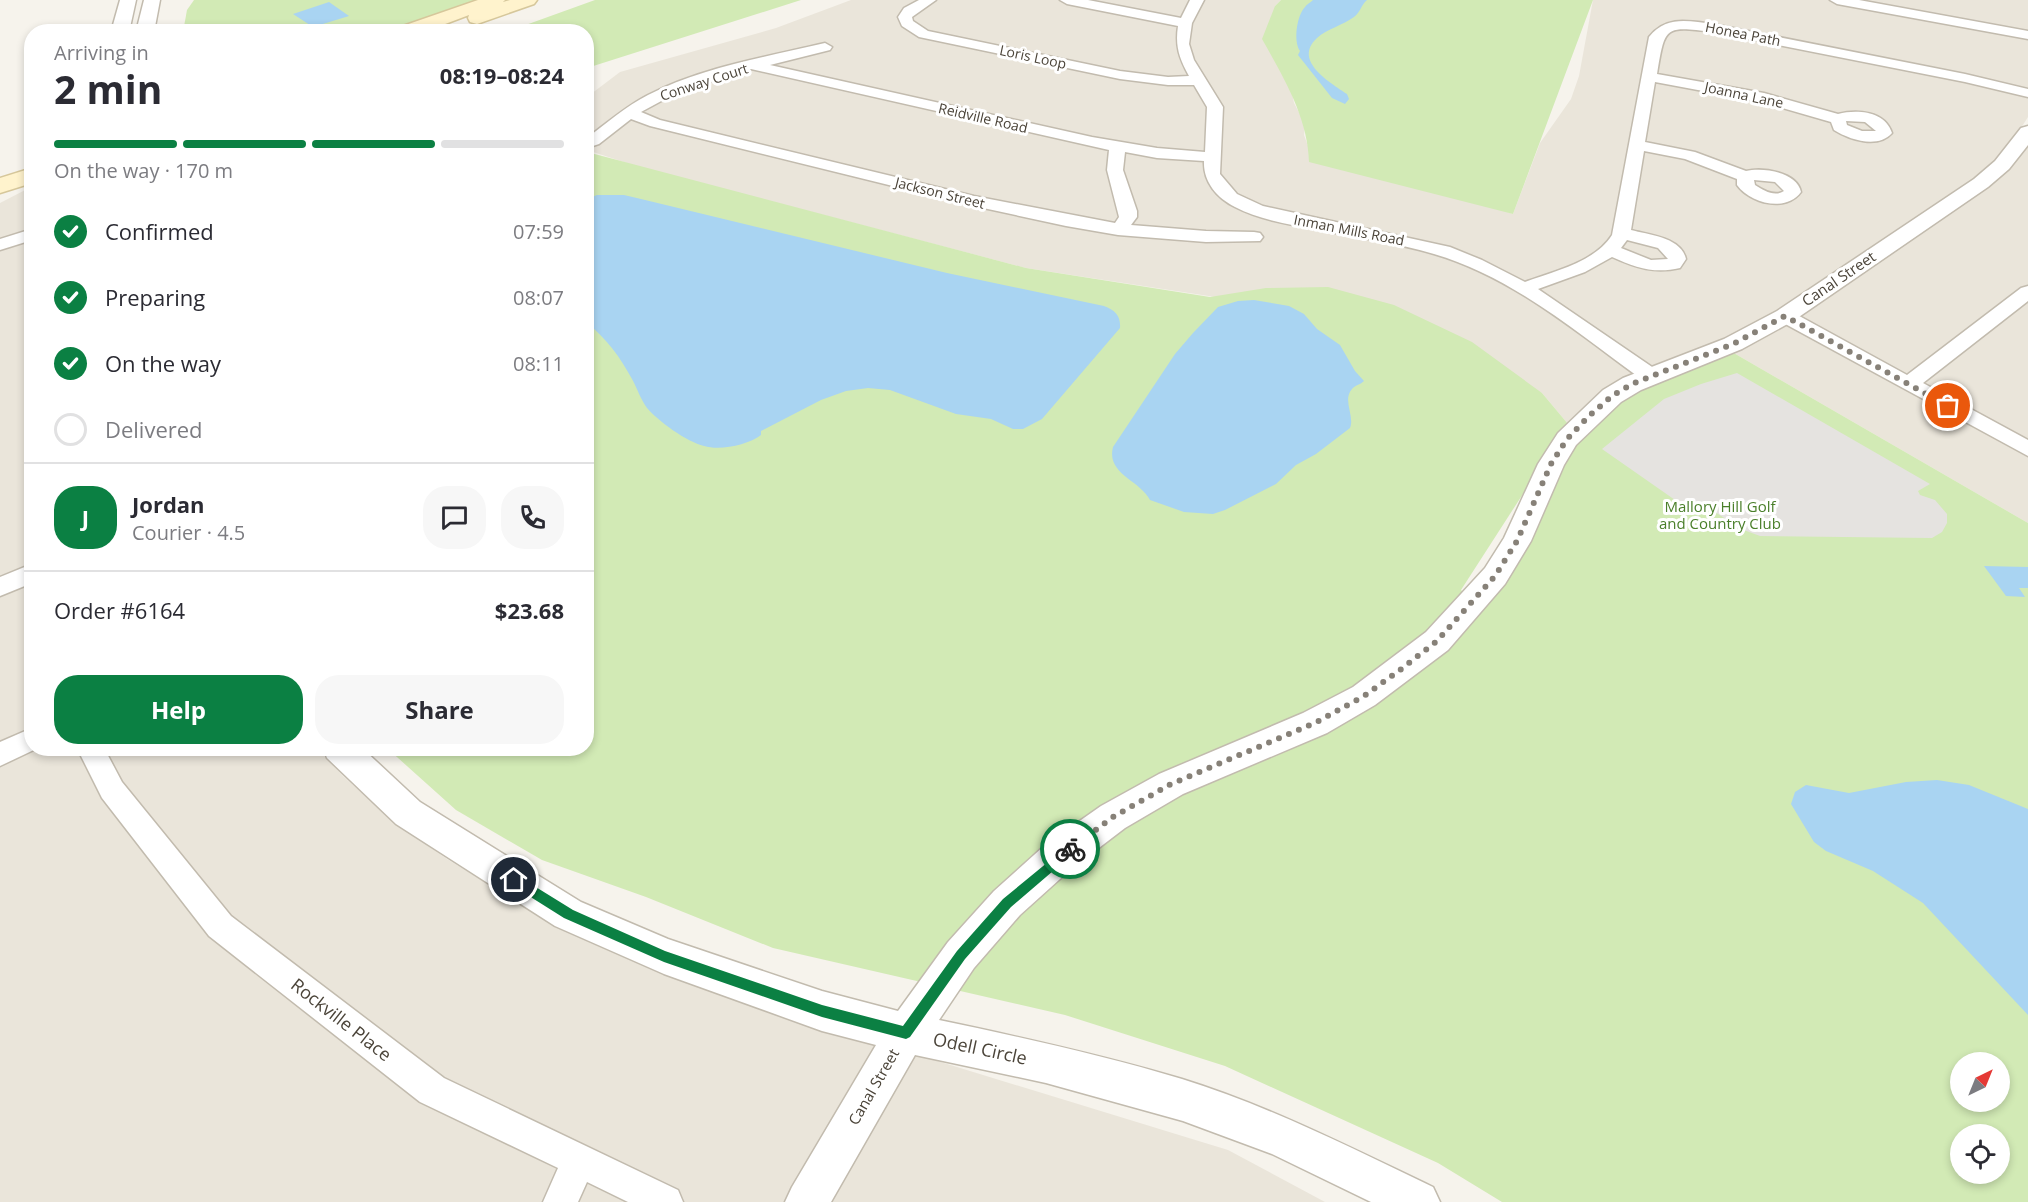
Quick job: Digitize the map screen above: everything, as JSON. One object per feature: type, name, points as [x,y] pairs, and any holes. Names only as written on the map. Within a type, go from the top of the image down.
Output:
[{"type":"main road","points":[[427,24],[495,0]]},
{"type":"main road","points":[[460,24],[528,0]]},
{"type":"main road","points":[[0,170],[24,162]]},
{"type":"main road","points":[[0,186],[24,178]]},
{"type":"street","points":[[122,24],[128,0]]},
{"type":"street","points":[[147,24],[152,0]]},
{"type":"street","name":"Loris Loop","points":[[929,0],[909,11],[905,17],[907,23],[924,34],[1120,75],[1168,81],[1199,80]]},
{"type":"street","points":[[1067,0],[1185,22]]},
{"type":"street","name":"Inman Mills Road","points":[[1197,0],[1185,22],[1183,52],[1215,107],[1212,174],[1217,184],[1240,203],[1258,211],[1448,252],[1488,268],[1524,288],[1651,376]]},
{"type":"street","points":[[1837,0],[2028,34]]},
{"type":"street","name":"Honea Path","points":[[1612,250],[1622,233],[1636,144],[1659,32],[1664,28],[1683,24],[1713,28],[1965,78],[2028,93]]},
{"type":"street","name":"Conway Court","points":[[594,140],[651,99],[667,92],[825,47]]},
{"type":"street","name":"Reidville Road","points":[[755,66],[1118,147],[1212,158]]},
{"type":"street","name":"Joanna Lane","points":[[1650,77],[1764,99],[1838,119]]},
{"type":"street","name":"Jackson Street","points":[[631,114],[656,123],[997,207],[1118,230],[1178,237],[1254,237]]},
{"type":"street","name":"Canal Street","points":[[807,1202],[906,1033],[961,955],[1007,903],[1058,858],[1113,817],[1171,784],[1315,723],[1364,696],[1437,641],[1495,576],[1517,541],[1551,464],[1567,439],[1612,396],[1651,376],[1733,344],[1785,316],[1981,183],[2002,165],[2028,132]]},
{"type":"street","points":[[1636,144],[1689,155],[1746,177]]},
{"type":"street","points":[[1118,147],[1115,170],[1128,217],[1118,230]]},
{"type":"street","points":[[1524,288],[1593,261],[1612,250],[1658,267],[1674,264],[1677,259],[1676,254],[1664,244],[1622,233]]},
{"type":"street","points":[[0,245],[24,237]]},
{"type":"street","points":[[1908,384],[2028,292]]},
{"type":"street","points":[[1785,316],[2028,449]]},
{"type":"street","points":[[0,587],[24,576]]},
{"type":"street","points":[[0,755],[24,743]]},
{"type":"street","name":"Rockville Place","points":[[94,756],[112,790],[220,926],[432,1090],[666,1202]]},
{"type":"street","name":"Odell Circle","points":[[347,756],[408,813],[568,914],[664,956],[822,1011],[906,1033],[1046,1063],[1183,1100],[1282,1137],[1418,1202]]},
{"type":"street","points":[[560,1202],[579,1161]]},
{"type":"shaded area","points":[[851,0],[1281,0],[1275,6],[1294,103],[1305,124],[1304,135],[1308,146],[1513,214],[1540,143],[1571,99],[1579,76],[1593,0],[2028,0],[2028,117],[2012,142],[1973,180],[1777,312],[1726,339],[1625,379],[1603,391],[1568,424],[1542,393],[1215,297],[1026,268],[636,166],[594,152],[594,92],[620,72],[776,28]]},
{"type":"shaded area","points":[[2028,147],[2028,523],[1732,352],[1877,262],[1960,207],[2010,168]]},
{"type":"shaded area","points":[[24,191],[24,756],[324,756],[395,823],[447,859],[557,926],[882,1044],[1228,1150],[1325,1202],[0,1202],[0,203]]},
{"type":"shaded area","points":[[1737,373],[1930,484],[1918,491],[1920,495],[1935,500],[1947,514],[1947,523],[1942,532],[1932,538],[1760,536],[1741,529],[1709,508],[1698,516],[1602,449],[1664,399]]},
{"type":"green space","points":[[194,0],[477,0],[408,24],[184,24],[187,10]]},
{"type":"green space","points":[[595,0],[801,0],[594,66],[594,24],[528,24]]},
{"type":"green space","points":[[1281,0],[1593,0],[1513,214],[1309,162],[1308,146],[1299,114],[1286,83],[1262,39],[1275,6]]},
{"type":"green space","name":"Mallory Hill Golf and Country Club","points":[[594,154],[1026,268],[1210,297],[1266,288],[1328,287],[1394,305],[1472,342],[1542,393],[1568,424],[1461,590],[1482,609],[1576,443],[1620,401],[1640,389],[1732,352],[2028,523],[2028,1202],[1502,1202],[1438,1163],[1225,1066],[1065,1015],[773,948],[646,897],[542,860],[456,810],[396,756],[594,756]]},
{"type":"water","points":[[1313,0],[1367,0],[1350,20],[1321,35],[1310,47],[1311,63],[1324,78],[1347,94],[1349,99],[1345,104],[1332,98],[1298,55],[1300,51],[1296,35],[1298,22],[1302,11]]},
{"type":"water","points":[[329,2],[349,16],[323,24],[308,24],[293,14]]},
{"type":"water","points":[[624,195],[947,273],[1104,306],[1116,314],[1120,328],[1042,419],[1023,429],[1013,429],[991,419],[956,414],[890,390],[868,388],[846,391],[821,400],[761,431],[761,435],[749,442],[726,447],[704,446],[681,436],[652,413],[645,405],[618,356],[594,329],[594,196]]},
{"type":"water","points":[[1254,300],[1289,306],[1304,314],[1317,329],[1340,345],[1355,371],[1364,381],[1349,393],[1350,428],[1316,454],[1296,465],[1276,484],[1225,510],[1213,514],[1184,512],[1150,500],[1114,464],[1113,447],[1175,354],[1193,333],[1218,307],[1238,301]]},
{"type":"water","points":[[1984,566],[2028,567],[2028,588],[2019,588],[2025,597],[2006,596]]},
{"type":"water","points":[[1937,780],[1969,785],[2028,809],[2028,1015],[1923,903],[1873,871],[1826,851],[1814,842],[1791,804],[1795,792],[1806,785],[1849,793],[1906,782]]},
{"type":"way so far","points":[[1070,849],[1113,817],[1171,784],[1240,757],[1315,723],[1364,696],[1437,641],[1495,576],[1517,541],[1551,464],[1567,439],[1612,396],[1632,384],[1733,344],[1785,316],[1948,406]]},
{"type":"route","points":[[514,880],[568,914],[664,956],[822,1011],[906,1033],[961,955],[1007,903],[1070,849]]}]
